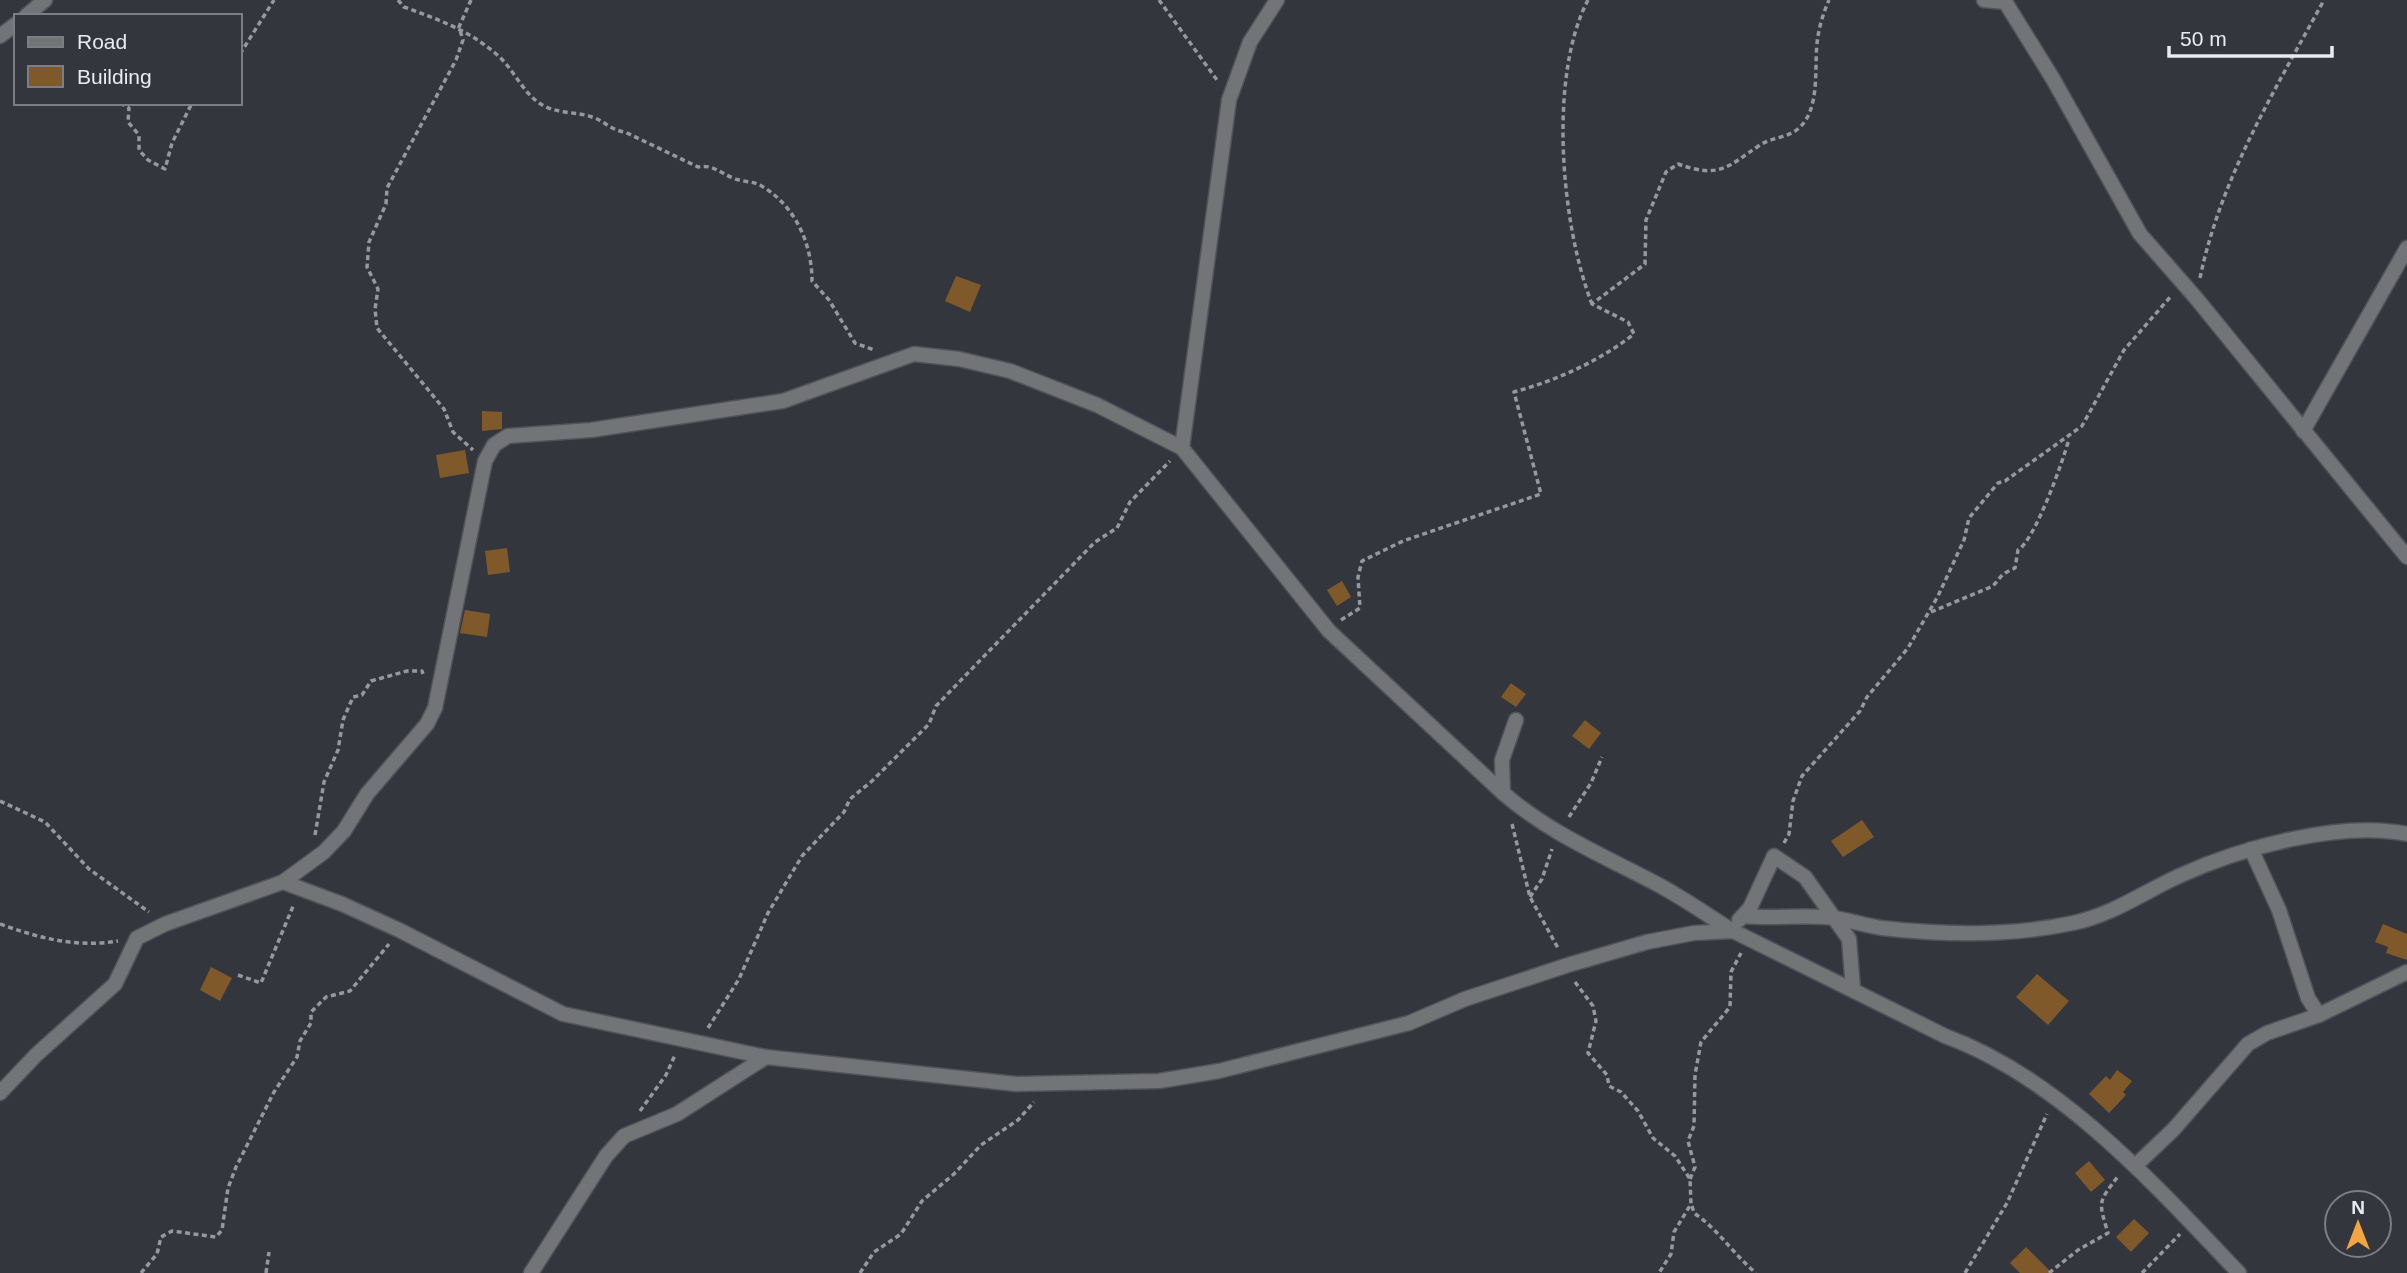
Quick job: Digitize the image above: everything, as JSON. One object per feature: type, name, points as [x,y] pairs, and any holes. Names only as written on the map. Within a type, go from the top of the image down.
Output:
[{"type":"street","points":[[28,14],[45,0]]},
{"type":"street","points":[[1182,448],[1229,100],[1250,42],[1277,0]]},
{"type":"street","points":[[1984,0],[2004,1],[2053,79],[2140,234],[2196,298],[2407,557]]},
{"type":"street","points":[[2303,431],[2407,248]]},
{"type":"street","points":[[0,1093],[53,1039],[115,984],[137,938],[165,924],[283,882],[309,865],[344,831],[353,814],[427,724],[435,708],[485,461],[494,445],[508,436],[592,429],[783,401],[914,354],[958,359],[1010,371],[1097,405],[1182,448],[1329,631],[1503,793],[1559,835],[1683,899],[1749,940],[1945,1035],[1979,1048],[2108,1140],[2239,1273]]},
{"type":"street","points":[[1503,793],[1502,761],[1516,720]]},
{"type":"street","points":[[1744,916],[1835,918],[1878,927],[1935,932],[2036,929],[2109,912],[2179,876],[2251,849],[2338,833],[2389,830],[2407,834]]},
{"type":"street","points":[[2251,849],[2278,911],[2308,998],[2319,1015]]},
{"type":"street","points":[[283,882],[301,887],[399,930],[563,1014],[766,1057],[1049,1085],[1159,1081],[1219,1071],[1409,1023],[1465,999],[1568,965],[1659,940],[1729,929],[1744,916],[1774,856],[1805,877],[1835,918],[1852,947],[1853,989]]},
{"type":"street","points":[[2131,1163],[2173,1130],[2248,1044],[2267,1033],[2319,1015],[2407,972]]},
{"type":"street","points":[[530,1273],[606,1156],[624,1136],[677,1114],[766,1057]]},
{"type":"path","points":[[242,51],[274,0]]},
{"type":"path","points":[[398,0],[404,7],[459,27],[495,52],[512,69],[524,90],[544,106],[581,117],[583,114],[590,116],[612,130],[625,132],[698,167],[709,165],[739,180],[758,184],[801,225],[812,258],[812,281],[829,300],[855,343],[881,351]]},
{"type":"path","points":[[471,0],[459,27],[463,40],[456,60],[387,188],[386,204],[369,242],[367,267],[378,289],[374,309],[377,328],[444,409],[453,432],[485,461]]},
{"type":"path","points":[[1159,0],[1229,100]]},
{"type":"path","points":[[1329,631],[1360,608],[1358,577],[1362,561],[1403,541],[1541,494],[1514,392],[1545,384],[1616,348],[1634,334],[1628,322],[1591,304],[1579,273],[1562,127],[1568,54],[1578,19],[1588,0]]},
{"type":"path","points":[[1591,304],[1645,264],[1646,220],[1666,172],[1678,164],[1705,172],[1721,171],[1742,161],[1761,145],[1791,134],[1808,117],[1818,35],[1829,0]]},
{"type":"path","points":[[2196,298],[2216,213],[2238,159],[2324,0]]},
{"type":"path","points":[[124,105],[129,108],[128,122],[139,135],[139,150],[148,160],[165,169],[172,143],[191,105]]},
{"type":"path","points":[[1774,856],[1789,834],[1793,801],[1802,776],[1896,666],[1929,613],[1964,540],[1969,518],[1993,487],[2051,446],[2069,438],[2082,426],[2123,350],[2184,284]]},
{"type":"path","points":[[1929,613],[1993,586],[2003,575],[2015,568],[2018,550],[2025,546],[2045,505],[2069,438]]},
{"type":"path","points":[[705,1044],[706,1032],[739,979],[768,913],[802,856],[844,812],[850,799],[929,724],[936,706],[990,649],[1095,542],[1118,528],[1130,502],[1182,448]]},
{"type":"path","points":[[309,865],[324,782],[338,750],[343,720],[353,697],[362,695],[371,681],[407,671],[422,671],[435,708]]},
{"type":"path","points":[[1530,897],[1542,879],[1559,835],[1591,783],[1602,757]]},
{"type":"path","points":[[1503,793],[1530,897],[1568,965],[1580,993],[1593,1006],[1596,1021],[1588,1053],[1607,1075],[1609,1086],[1621,1092],[1638,1111],[1653,1138],[1675,1156],[1690,1179]]},
{"type":"path","points":[[0,801],[45,822],[89,869],[165,924]]},
{"type":"path","points":[[238,975],[261,983],[301,887]]},
{"type":"path","points":[[0,924],[58,942],[92,945],[137,938]]},
{"type":"path","points":[[141,1273],[157,1254],[161,1237],[172,1231],[216,1237],[222,1230],[228,1188],[236,1167],[274,1092],[297,1057],[300,1041],[311,1023],[311,1012],[326,997],[350,991],[368,972],[399,930]]},
{"type":"path","points":[[1749,940],[1731,972],[1730,1007],[1701,1042],[1695,1075],[1694,1126],[1688,1141],[1695,1167],[1690,1179],[1694,1213],[1717,1231],[1734,1255],[1756,1273]]},
{"type":"path","points":[[624,1136],[666,1075],[685,1040]]},
{"type":"path","points":[[860,1273],[873,1252],[901,1234],[922,1201],[954,1174],[981,1145],[1017,1120],[1049,1085]]},
{"type":"path","points":[[1965,1273],[2007,1203],[2055,1100]]},
{"type":"path","points":[[2049,1273],[2078,1250],[2108,1233],[2099,1213],[2103,1195],[2131,1163]]},
{"type":"path","points":[[1660,1273],[1671,1254],[1674,1232],[1691,1204]]},
{"type":"path","points":[[2142,1273],[2191,1222]]},
{"type":"path","points":[[266,1273],[269,1252]]},
{"type":"building","points":[[956,276],[981,285],[970,312],[945,301]]},
{"type":"building","points":[[482,411],[502,412],[502,429],[482,431]]},
{"type":"building","points":[[465,450],[469,473],[440,478],[436,455]]},
{"type":"building","points":[[507,548],[510,572],[488,575],[485,551]]},
{"type":"building","points":[[1342,581],[1351,597],[1337,606],[1327,590]]},
{"type":"building","points":[[465,610],[490,614],[487,637],[460,633]]},
{"type":"building","points":[[1511,683],[1526,694],[1516,707],[1501,697]]},
{"type":"building","points":[[1585,720],[1601,733],[1589,749],[1572,736]]},
{"type":"building","points":[[1862,820],[1874,837],[1843,857],[1831,841]]},
{"type":"building","points":[[2383,924],[2407,934],[2407,960],[2386,953],[2388,947],[2375,942]]},
{"type":"building","points":[[211,967],[232,978],[220,1001],[200,990]]},
{"type":"building","points":[[2037,974],[2069,1001],[2048,1025],[2016,997]]},
{"type":"building","points":[[2117,1070],[2132,1081],[2123,1092],[2126,1095],[2109,1113],[2089,1094],[2106,1076],[2110,1080]]},
{"type":"building","points":[[2089,1161],[2105,1180],[2091,1192],[2075,1173]]},
{"type":"building","points":[[2134,1219],[2149,1233],[2131,1252],[2116,1237]]},
{"type":"building","points":[[2026,1247],[2052,1273],[2020,1273],[2010,1263]]}]
